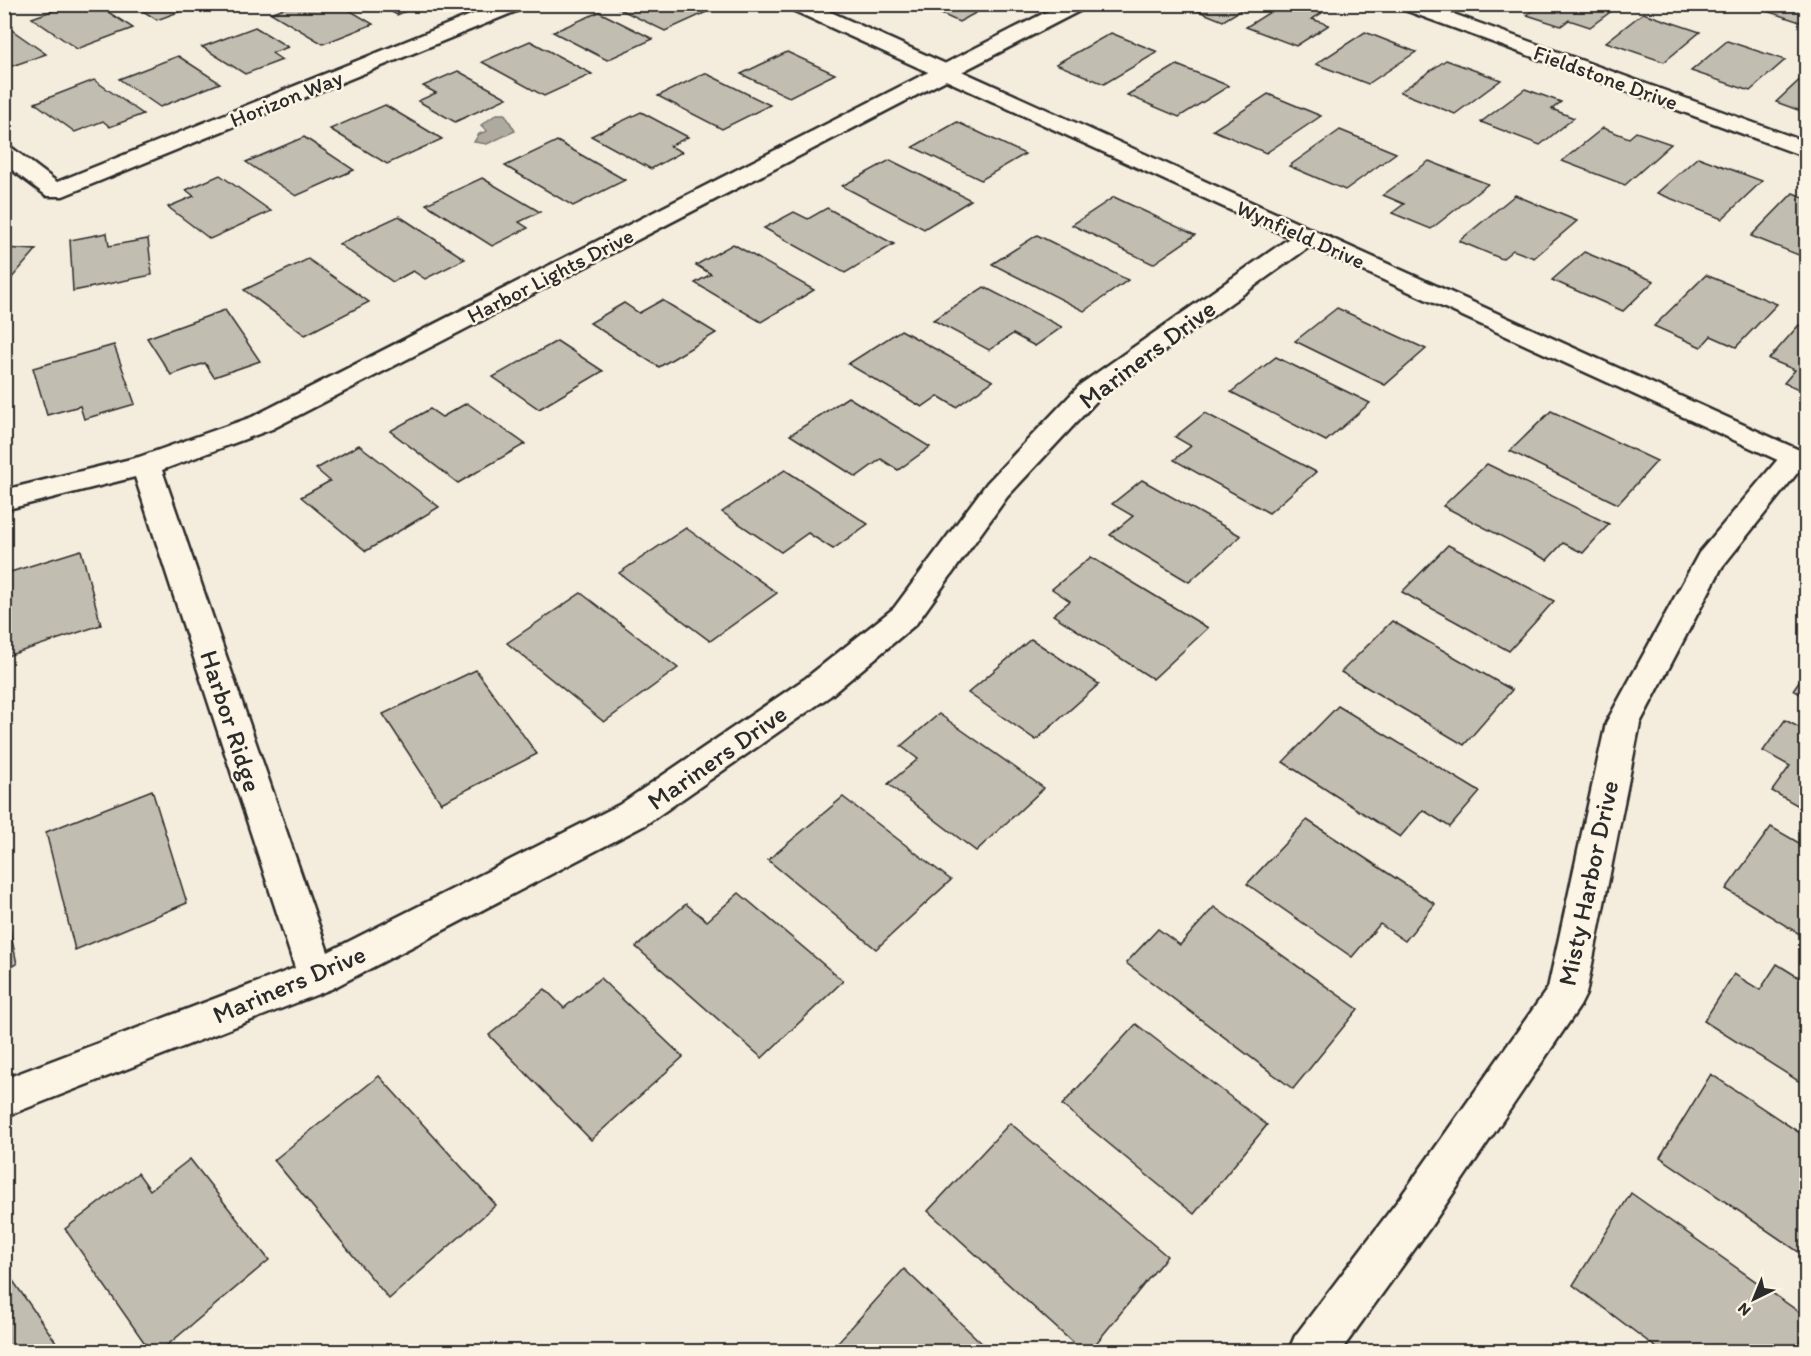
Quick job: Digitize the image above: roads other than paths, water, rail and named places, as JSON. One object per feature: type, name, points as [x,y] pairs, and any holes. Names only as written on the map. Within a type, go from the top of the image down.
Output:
[{"type":"street","name":"Horizon Way","points":[[4,153],[55,191],[517,4]]},
{"type":"street","name":"Wynfield Drive","points":[[795,4],[1800,461]]},
{"type":"street","name":"Harbor Lights Drive","points":[[4,500],[146,465],[262,423],[1078,4]]},
{"type":"street","name":"Fieldstone Drive","points":[[1406,4],[1806,150]]},
{"type":"street","name":"Mariners Drive","points":[[4,1098],[316,977],[632,815],[818,687],[905,616],[997,490],[1091,390],[1307,237]]},
{"type":"street","name":"Misty Harbor Drive","points":[[1311,1352],[1414,1214],[1566,994],[1623,723],[1710,561],[1800,461]]},
{"type":"street","name":"Harbor Ridge","points":[[146,465],[316,977]]}]
